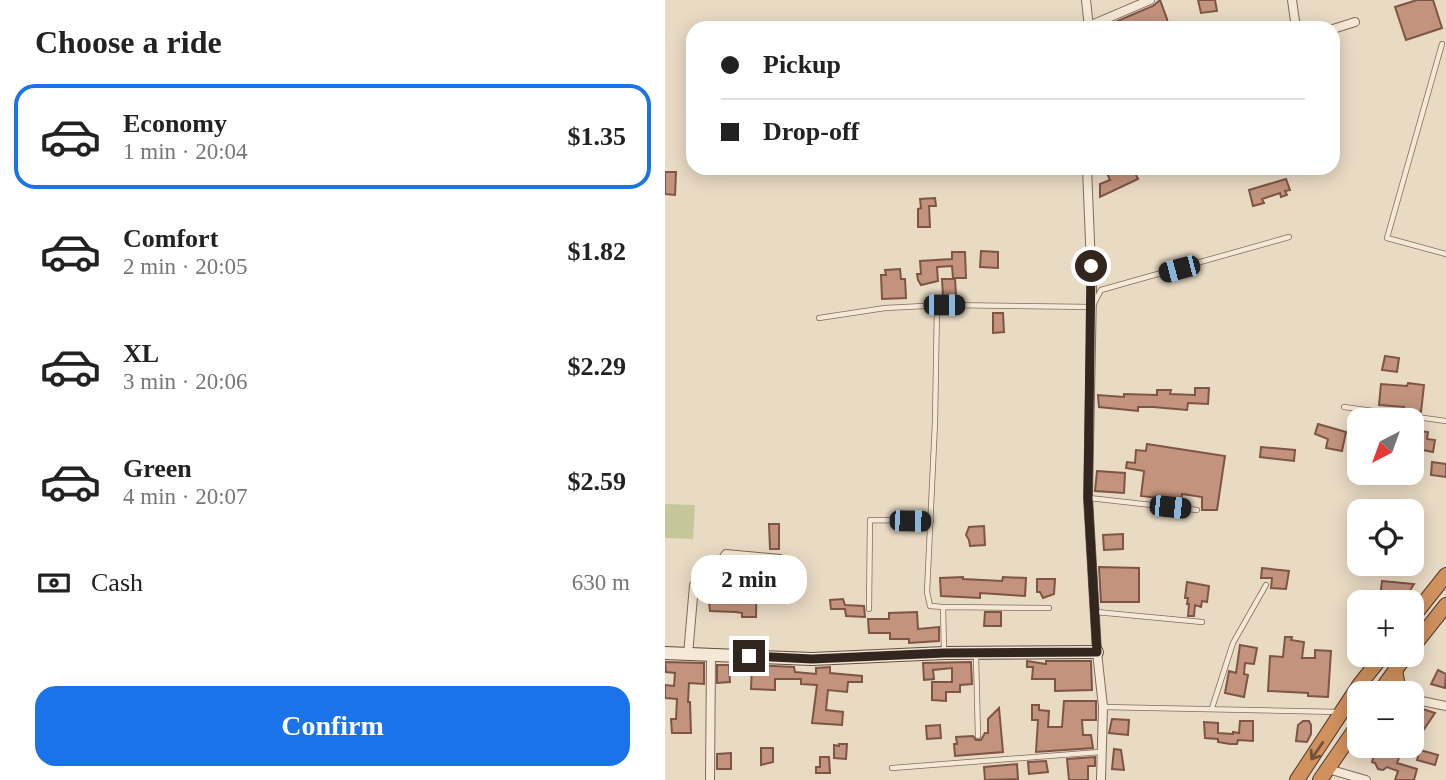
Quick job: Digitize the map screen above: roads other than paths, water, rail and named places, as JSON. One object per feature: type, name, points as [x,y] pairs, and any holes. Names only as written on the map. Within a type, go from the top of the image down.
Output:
[{"type":"highway","points":[[1424,603],[1446,575]]},
{"type":"highway","points":[[1424,633],[1446,605]]},
{"type":"highway","points":[[1297,780],[1374,667]]},
{"type":"highway","points":[[1387,681],[1397,667]]},
{"type":"highway","points":[[1395,670],[1397,681]]},
{"type":"highway","points":[[1324,774],[1347,741]]},
{"type":"street","points":[[1086,0],[1088,21]]},
{"type":"street","points":[[1103,21],[1150,0]]},
{"type":"street","points":[[1292,0],[1295,21]]},
{"type":"street","points":[[1340,27],[1355,23]]},
{"type":"street","points":[[1087,175],[1092,307],[1088,498],[1103,707],[1101,780]]},
{"type":"street","points":[[688,655],[694,585],[705,571],[717,568],[726,554],[781,559]]},
{"type":"street","points":[[665,653],[812,659],[944,653],[1097,652]]},
{"type":"street","points":[[710,780],[711,655]]},
{"type":"street","points":[[1424,701],[1446,706]]},
{"type":"street","points":[[1324,774],[1366,780]]},
{"type":"lane","points":[[1442,44],[1387,238],[1446,254]]},
{"type":"lane","points":[[819,318],[885,309],[937,306],[1092,307],[1101,290],[1289,237]]},
{"type":"lane","points":[[937,306],[927,592],[930,606],[1049,608]]},
{"type":"lane","points":[[1345,407],[1446,421]]},
{"type":"lane","points":[[1088,498],[1197,510]]},
{"type":"lane","points":[[869,609],[870,520],[931,521]]},
{"type":"lane","points":[[1212,708],[1233,643],[1266,584]]},
{"type":"lane","points":[[943,607],[944,653]]},
{"type":"lane","points":[[1096,612],[1202,622]]},
{"type":"lane","points":[[976,653],[978,736]]},
{"type":"lane","points":[[1103,707],[1343,712]]},
{"type":"lane","points":[[892,768],[1101,752]]}]
